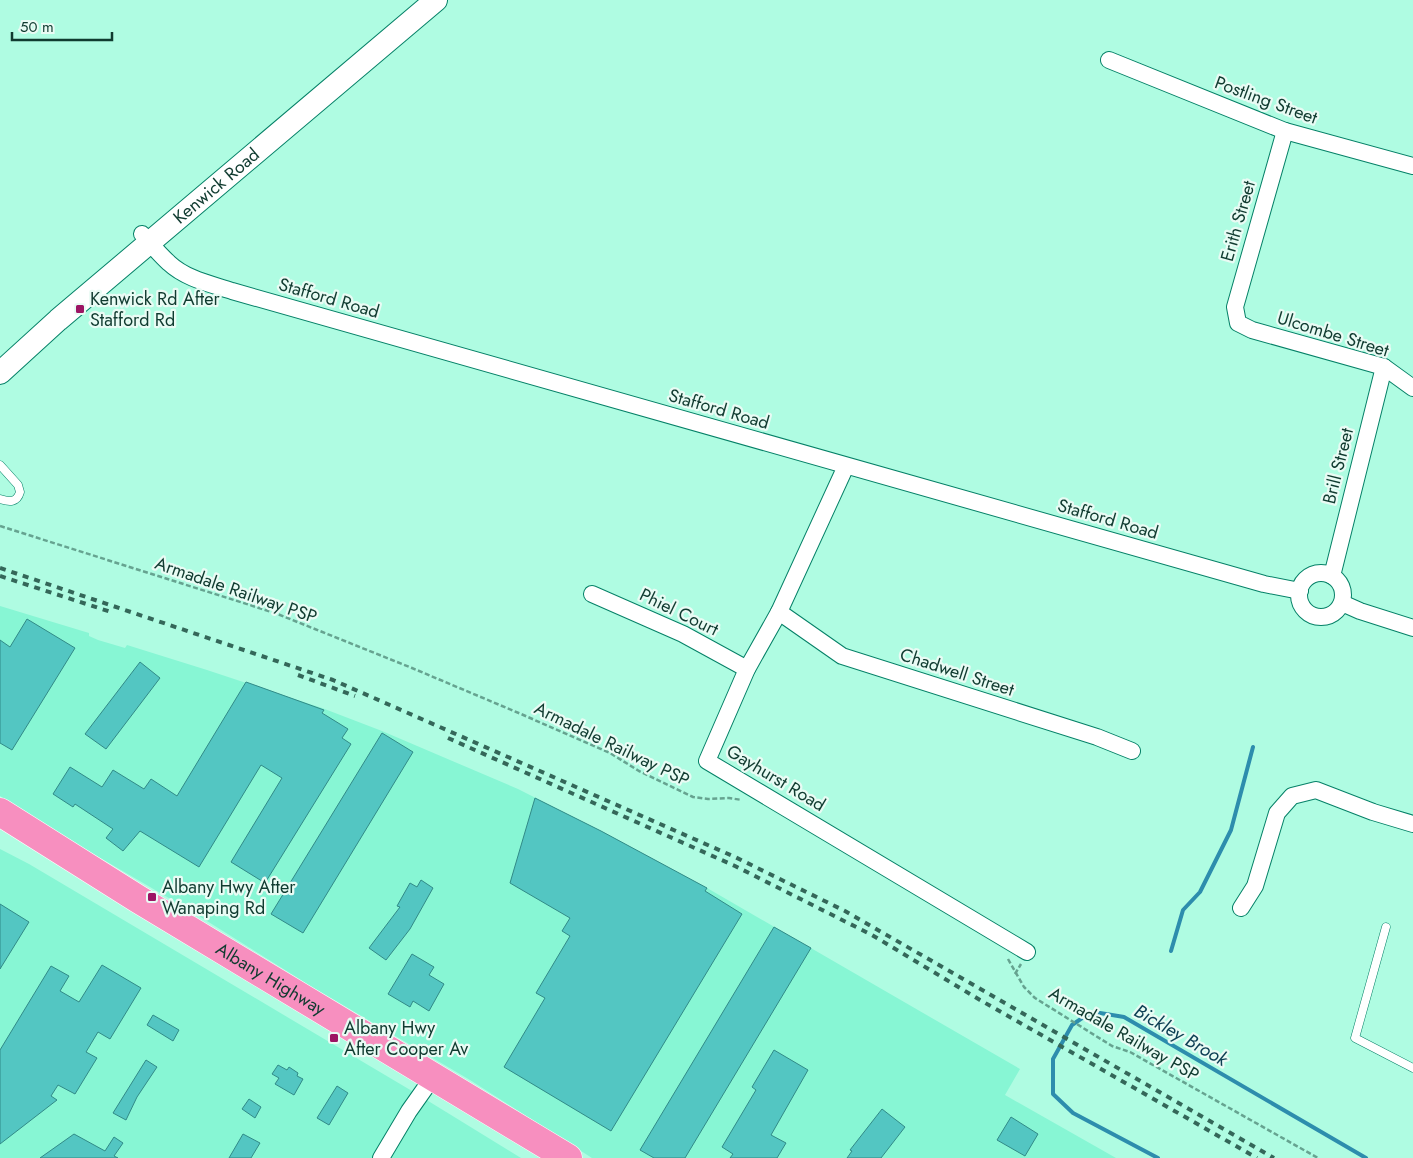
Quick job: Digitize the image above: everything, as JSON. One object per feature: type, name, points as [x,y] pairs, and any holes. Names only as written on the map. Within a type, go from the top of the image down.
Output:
[{"type":"highway","name":"Albany Highway","points":[[0,812],[429,1082],[544,1158]]},
{"type":"highway","name":"Albany Highway","points":[[0,831],[429,1082],[568,1158]]},
{"type":"main road","name":"Kenwick Road","points":[[0,373],[146,239],[417,0]]},
{"type":"main road","name":"Kenwick Road","points":[[0,356],[146,239],[436,0]]},
{"type":"street","name":"Postling Street","points":[[1109,60],[1285,131],[1413,166]]},
{"type":"street","name":"Erith Street","points":[[1238,323],[1235,307],[1285,131]]},
{"type":"street","name":"Stafford Road","points":[[146,239],[170,264],[198,280],[1264,584],[1300,591]]},
{"type":"street","name":"Ulcombe Street","points":[[1238,323],[1252,330],[1384,367],[1413,388]]},
{"type":"street","name":"Brill Street","points":[[1332,576],[1384,367]]},
{"type":"street","name":"Gayhurst Road","points":[[846,466],[779,612],[747,669],[707,761],[1027,952]]},
{"type":"street","points":[[1320,573],[1332,576],[1338,580],[1342,588],[1342,603],[1333,613],[1319,617],[1304,609],[1300,591],[1305,581],[1313,575],[1320,573]]},
{"type":"street","name":"Phiel Court","points":[[592,594],[683,634],[747,669]]},
{"type":"street","points":[[1342,603],[1360,611],[1413,628]]},
{"type":"street","name":"Chadwell Street","points":[[779,612],[842,656],[1097,737],[1132,751]]},
{"type":"street","points":[[1241,908],[1255,886],[1277,813],[1292,796],[1316,790],[1373,812],[1413,824]]},
{"type":"street","points":[[381,1158],[429,1082]]},
{"type":"lane","points":[[0,465],[18,485],[20,492],[17,499],[7,501],[0,499]]},
{"type":"lane","points":[[1386,927],[1355,1038],[1413,1068]]},
{"type":"path","name":"Armadale Railway PSP","points":[[0,526],[290,619],[412,668],[610,753],[639,771],[693,797],[708,799],[729,798],[746,802]]},
{"type":"path","name":"Armadale Railway PSP","points":[[1004,953],[1027,991],[1061,1014],[1112,1046],[1130,1052],[1318,1158]]},
{"type":"shaded area","points":[[0,606],[89,633],[89,636],[98,640],[125,648],[127,645],[322,708],[382,731],[518,789],[707,888],[1020,1069],[1005,1095],[1116,1158],[592,1158],[470,1080],[309,985],[191,911],[68,839],[0,796]]},
{"type":"shaded area","points":[[0,849],[29,864],[412,1091],[521,1158],[0,1158]]},
{"type":"building","points":[[27,619],[75,648],[12,750],[0,743],[0,640],[10,647]]},
{"type":"building","points":[[140,662],[160,678],[106,749],[85,734]]},
{"type":"building","points":[[246,682],[324,710],[322,713],[348,729],[342,738],[351,744],[265,883],[231,862],[282,778],[261,765],[199,867],[140,831],[123,851],[106,838],[113,829],[75,804],[73,807],[53,794],[70,767],[102,787],[113,770],[144,789],[151,779],[177,796]]},
{"type":"building","points":[[382,733],[413,752],[303,933],[271,914]]},
{"type":"building","points":[[535,798],[707,888],[705,891],[742,914],[611,1131],[504,1067],[545,998],[536,993],[570,936],[562,931],[570,918],[510,883]]},
{"type":"building","points":[[421,880],[433,888],[410,929],[386,960],[369,948],[400,907],[397,906],[410,883],[417,887]]},
{"type":"building","points":[[0,904],[29,922],[0,969]]},
{"type":"building","points":[[774,927],[811,948],[685,1158],[654,1158],[640,1150]]},
{"type":"building","points":[[412,954],[434,967],[429,975],[444,984],[429,1011],[413,1001],[410,1007],[388,994]]},
{"type":"building","points":[[102,965],[141,988],[110,1039],[98,1032],[86,1052],[97,1058],[75,1094],[58,1085],[51,1096],[57,1100],[0,1144],[0,1050],[51,966],[69,976],[60,991],[79,1002]]},
{"type":"building","points":[[153,1015],[179,1030],[173,1041],[147,1025]]},
{"type":"building","points":[[774,1050],[808,1070],[771,1135],[786,1143],[777,1158],[730,1158],[733,1154],[722,1147],[756,1090],[752,1087]]},
{"type":"building","points":[[146,1060],[157,1067],[137,1097],[126,1120],[113,1113]]},
{"type":"building","points":[[278,1065],[287,1070],[289,1067],[298,1073],[297,1076],[303,1079],[294,1095],[275,1084],[279,1078],[272,1074]]},
{"type":"building","points":[[337,1086],[348,1093],[329,1125],[317,1118]]},
{"type":"building","points":[[249,1099],[261,1107],[255,1118],[242,1109]]},
{"type":"building","points":[[882,1109],[905,1127],[881,1158],[847,1158],[852,1151],[850,1150]]},
{"type":"building","points":[[1011,1117],[1038,1134],[1025,1156],[997,1140]]},
{"type":"building","points":[[74,1134],[105,1151],[114,1137],[123,1143],[114,1156],[118,1158],[40,1158]]},
{"type":"building","points":[[243,1134],[260,1143],[251,1158],[229,1158]]},
{"type":"waterway","points":[[1171,951],[1183,910],[1200,892],[1231,830],[1253,747]]},
{"type":"waterway","name":"Bickley Brook","points":[[1158,1158],[1073,1113],[1053,1094],[1053,1059],[1072,1025],[1085,1016],[1100,1013],[1124,1017],[1366,1158]]},
{"type":"railway","points":[[0,568],[333,680],[735,857],[845,911],[1274,1158]]},
{"type":"railway","points":[[0,576],[111,612]]},
{"type":"railway","points":[[298,675],[355,696]]},
{"type":"railway","points":[[448,738],[735,866],[872,935],[980,1000],[1257,1158]]},
{"type":"place","name":"Kenwick Rd After Stafford Rd","points":[[80,309]]},
{"type":"place","name":"Albany Hwy After Wanaping Rd","points":[[152,897]]},
{"type":"place","name":"Albany Hwy After Cooper Av","points":[[334,1038]]}]
